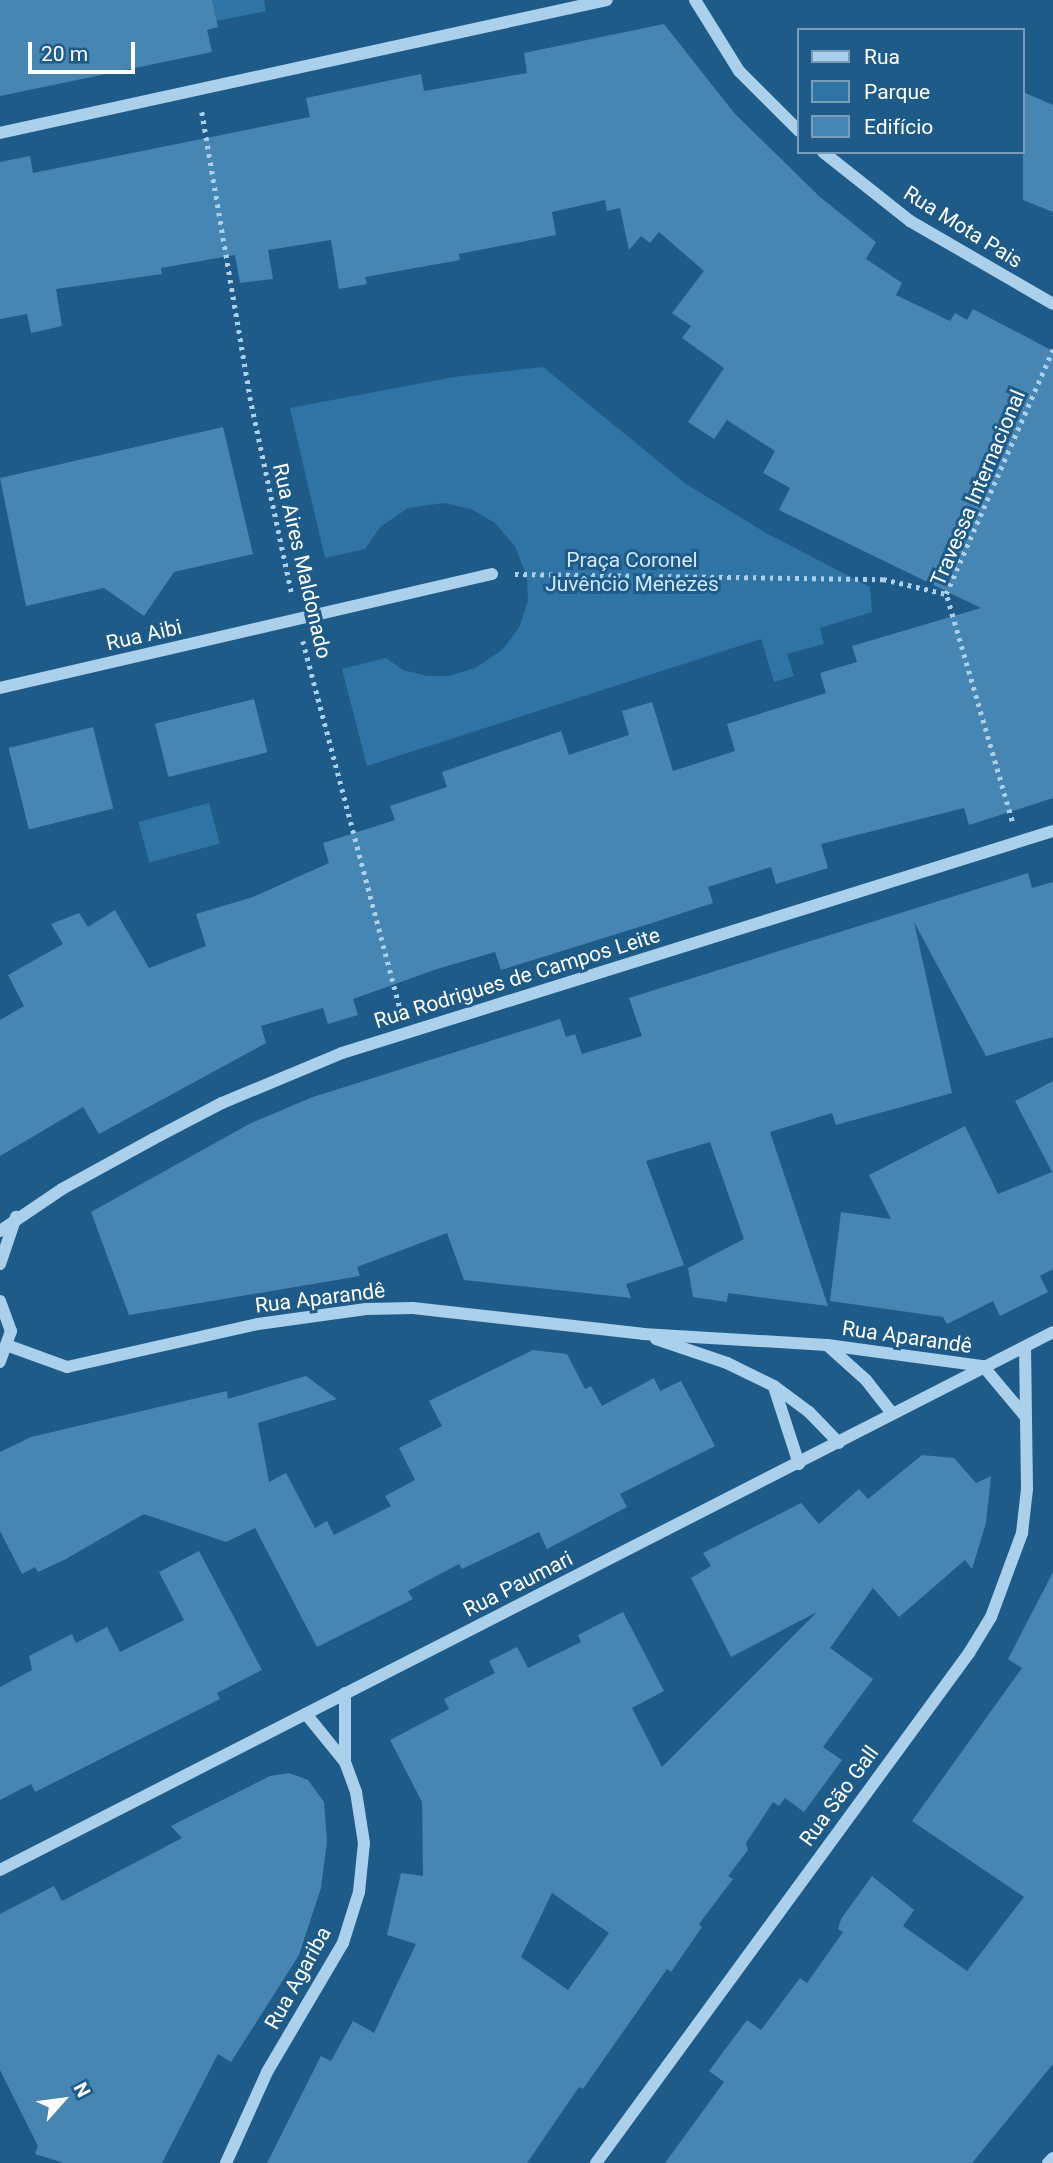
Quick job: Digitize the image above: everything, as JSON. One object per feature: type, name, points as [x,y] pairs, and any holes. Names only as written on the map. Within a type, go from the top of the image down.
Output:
[{"type":"street","points":[[0,133],[607,0]]},
{"type":"street","points":[[695,0],[740,71],[797,129]]},
{"type":"street","name":"Rua Mota Pais","points":[[826,154],[910,221],[1053,304]]},
{"type":"street","name":"Rua Aibi","points":[[0,688],[492,574]]},
{"type":"street","name":"Rua Rodrigues de Campos Leite","points":[[0,1231],[16,1217],[222,1103],[342,1053],[1053,831]]},
{"type":"street","points":[[0,1264],[16,1217]]},
{"type":"street","points":[[0,1301],[8,1316],[9,1346],[0,1362]]},
{"type":"street","name":"Rua Aparandê","points":[[9,1346],[67,1367],[258,1324],[341,1312],[414,1308],[643,1334],[827,1345],[983,1366]]},
{"type":"street","name":"Rua Paumari","points":[[0,1870],[799,1464],[891,1412],[1053,1332]]},
{"type":"street","name":"Rua Aparandê","points":[[643,1334],[727,1363],[774,1387],[809,1412],[839,1443]]},
{"type":"street","name":"Rua Aparandê","points":[[827,1345],[866,1380],[891,1412]]},
{"type":"street","name":"Rua São Gall","points":[[596,2163],[962,1662],[990,1617],[1022,1533],[1027,1489],[1025,1347]]},
{"type":"street","points":[[983,1366],[1025,1417]]},
{"type":"street","points":[[774,1387],[799,1464]]},
{"type":"street","name":"Rua Agariba","points":[[226,2163],[267,2072],[333,1962],[359,1892],[364,1843],[356,1793],[345,1762],[345,1693]]},
{"type":"street","name":"Rua Agariba","points":[[306,1714],[345,1762]]},
{"type":"street","points":[[1048,2163],[1053,2158]]},
{"type":"path","name":"Rua Aires Maldonado","points":[[198,90],[250,397],[298,620],[407,1032]]},
{"type":"path","name":"Travessa Internacional","points":[[1018,842],[946,594],[1053,349]]},
{"type":"path","points":[[492,574],[883,579],[946,594]]},
{"type":"green space","points":[[212,0],[264,0],[266,11],[216,21]]},
{"type":"green space","name":"Praça Coronel Juvêncio Menezes","points":[[543,367],[686,484],[766,533],[870,587],[872,612],[820,628],[824,644],[787,654],[794,676],[774,682],[761,639],[367,766],[342,669],[386,658],[403,670],[427,676],[449,676],[475,668],[502,650],[519,628],[528,601],[527,577],[515,546],[495,523],[471,509],[444,503],[408,508],[380,527],[365,549],[325,558],[290,408],[454,377]]},
{"type":"green space","points":[[209,803],[220,844],[149,862],[138,822]]},
{"type":"building","points":[[0,0],[212,0],[218,27],[207,30],[212,52],[0,96]]},
{"type":"building","points":[[664,24],[735,114],[820,197],[876,242],[866,259],[902,283],[896,295],[950,321],[955,313],[967,320],[973,309],[1053,351],[1053,798],[969,825],[964,808],[821,844],[828,868],[776,884],[771,867],[708,887],[713,903],[652,923],[501,970],[495,952],[353,999],[358,1015],[328,1024],[323,1008],[261,1026],[266,1043],[99,1134],[83,1107],[0,1156],[0,1020],[24,1006],[8,975],[63,944],[51,924],[79,913],[88,927],[115,910],[149,968],[206,946],[196,914],[253,897],[329,863],[323,843],[395,820],[390,806],[447,787],[442,772],[561,731],[569,755],[629,735],[622,711],[652,702],[673,771],[735,751],[727,724],[826,693],[820,673],[857,662],[852,646],[981,608],[779,510],[790,488],[763,473],[775,451],[727,420],[714,439],[688,422],[724,368],[682,338],[691,326],[672,313],[704,271],[659,232],[650,243],[641,236],[629,250],[620,208],[607,211],[605,200],[552,212],[556,235],[459,254],[460,260],[365,277],[367,284],[339,289],[331,240],[268,250],[273,279],[240,283],[235,255],[161,268],[162,274],[56,289],[62,326],[31,333],[27,314],[0,319],[0,162],[30,156],[33,173],[310,117],[306,98],[421,74],[424,91],[527,73],[524,53]]},
{"type":"building","points":[[1025,93],[1053,105],[1053,212],[1023,200]]},
{"type":"building","points":[[223,427],[253,554],[174,572],[144,616],[104,588],[26,606],[0,478]]},
{"type":"building","points":[[254,699],[267,752],[168,777],[155,724]]},
{"type":"building","points":[[93,727],[113,809],[29,830],[9,748]]},
{"type":"building","points":[[1028,873],[1032,888],[1053,882],[1053,1037],[986,1056],[914,922],[952,1093],[836,1125],[832,1113],[770,1132],[828,1306],[728,1293],[727,1302],[693,1297],[688,1268],[744,1239],[710,1142],[646,1161],[684,1265],[626,1284],[631,1298],[464,1280],[447,1233],[357,1267],[360,1276],[129,1315],[91,1212],[251,1123],[313,1097],[560,1019],[566,1037],[575,1034],[582,1054],[642,1036],[629,998]]},
{"type":"building","points":[[1053,1081],[1053,1269],[1040,1276],[1048,1292],[1000,1316],[993,1301],[947,1324],[943,1317],[830,1301],[841,1212],[891,1219],[869,1175],[965,1126],[998,1194],[1052,1172],[1015,1101]]},
{"type":"building","points":[[533,1350],[567,1354],[585,1389],[591,1386],[602,1406],[654,1378],[660,1391],[681,1381],[715,1446],[620,1494],[627,1507],[547,1549],[539,1532],[462,1569],[459,1564],[408,1591],[413,1599],[317,1647],[255,1528],[226,1542],[144,1514],[64,1560],[38,1572],[35,1567],[22,1574],[0,1531],[0,1452],[31,1437],[227,1391],[228,1399],[306,1376],[337,1399],[258,1423],[269,1482],[286,1473],[315,1528],[327,1521],[334,1535],[391,1506],[385,1496],[415,1480],[399,1448],[442,1426],[429,1401]]},
{"type":"building","points":[[922,1455],[954,1458],[976,1483],[991,1476],[986,1523],[972,1569],[965,1560],[899,1617],[873,1588],[830,1648],[873,1679],[823,1747],[842,1760],[804,1812],[785,1798],[779,1806],[773,1802],[746,1843],[748,1850],[728,1876],[733,1879],[699,1924],[702,1927],[671,1972],[667,1969],[583,2089],[579,2087],[527,2163],[267,2163],[321,2056],[331,2061],[353,2021],[374,2033],[416,1944],[387,1935],[401,1873],[423,1876],[422,1802],[390,1740],[449,1709],[444,1699],[495,1673],[489,1661],[517,1647],[528,1668],[581,1642],[578,1635],[623,1612],[664,1691],[632,1708],[662,1767],[817,1612],[731,1657],[691,1578],[711,1566],[703,1553],[801,1503],[819,1524],[859,1489],[868,1499]],"holes":[[[552,1893],[609,1933],[568,1990],[521,1957]]]},
{"type":"building","points":[[199,1551],[262,1670],[217,1693],[220,1699],[35,1792],[31,1784],[0,1800],[0,1687],[32,1670],[29,1656],[72,1634],[76,1643],[107,1627],[120,1652],[184,1620],[159,1572]]},
{"type":"building","points":[[1053,1572],[1053,2064],[972,2163],[665,2163],[724,2082],[709,2071],[747,2020],[761,2030],[800,1978],[807,1983],[843,1932],[838,1929],[841,1919],[872,1876],[914,1910],[903,1926],[967,1971],[1024,1897],[912,1821],[1022,1668],[1008,1659]]},
{"type":"building","points":[[289,1773],[308,1780],[324,1802],[327,1841],[321,1888],[299,1955],[231,2062],[218,2054],[162,2163],[64,2163],[35,2154],[38,2146],[0,2070],[0,1914],[54,1886],[62,1901],[182,1838],[171,1826],[270,1776]]}]
